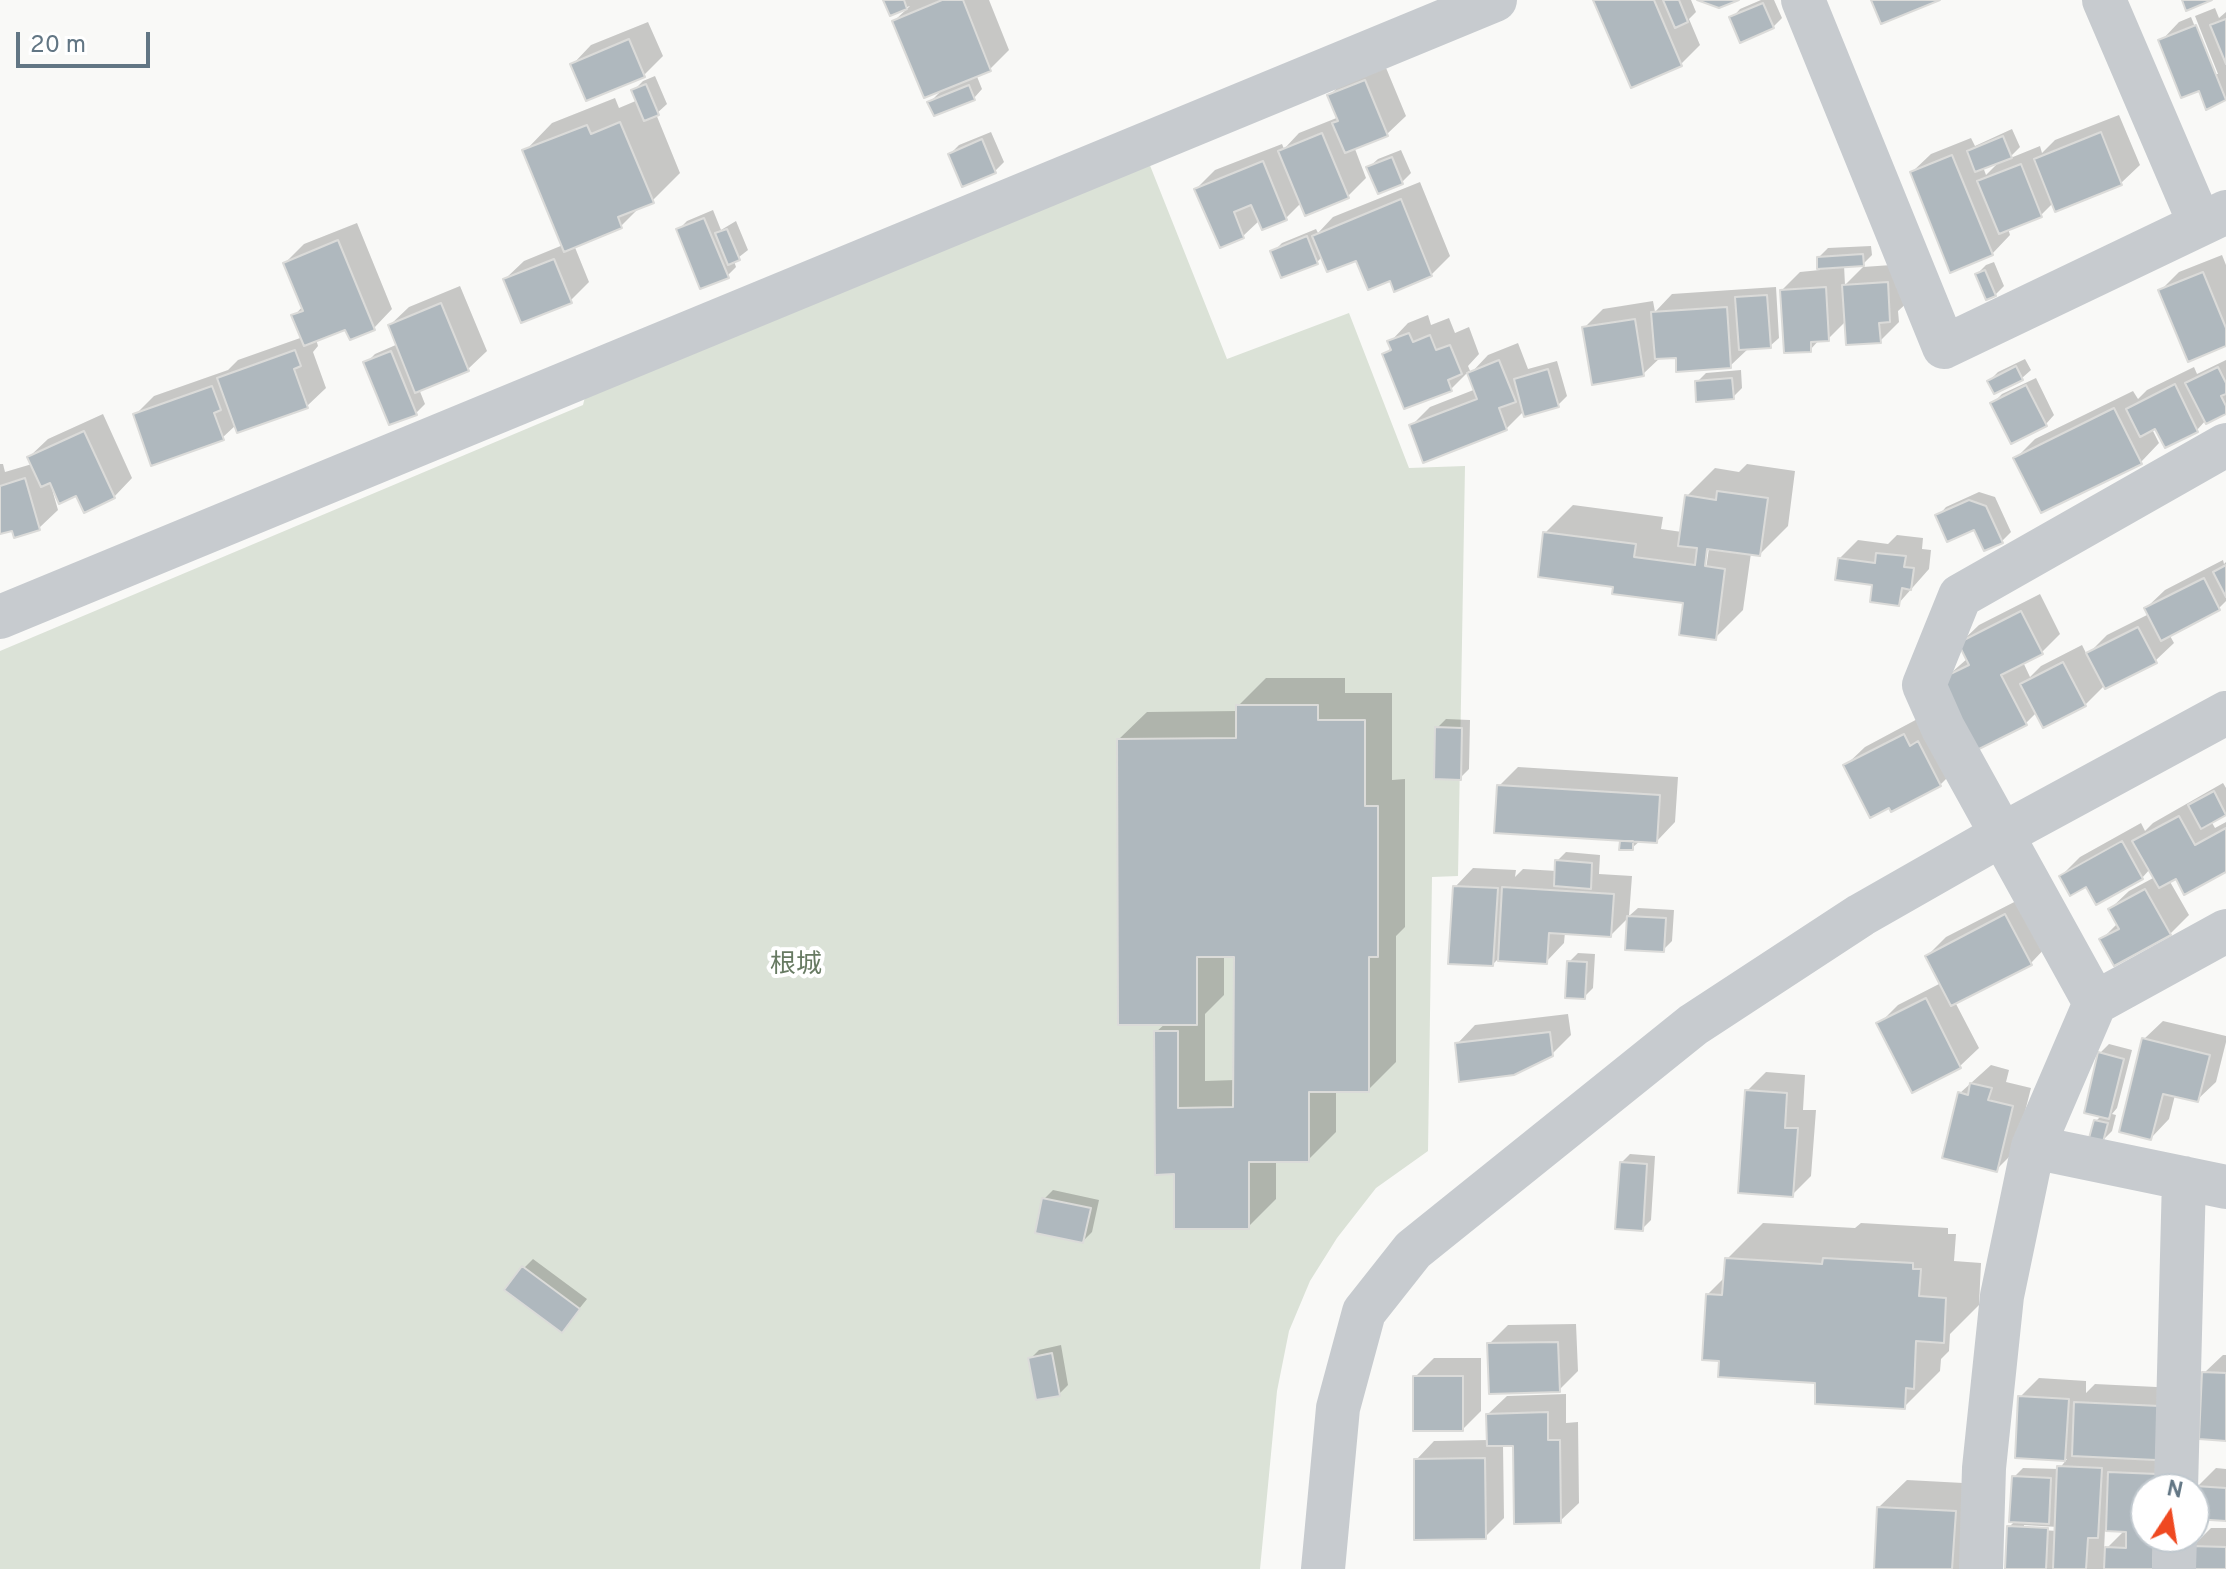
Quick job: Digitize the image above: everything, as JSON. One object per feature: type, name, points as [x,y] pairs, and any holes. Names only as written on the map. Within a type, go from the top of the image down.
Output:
[{"type":"street","points":[[0,617],[1495,0]]},
{"type":"street","points":[[1803,0],[1944,347],[2213,218],[2104,0]]},
{"type":"street","points":[[2095,1003],[1943,728],[1924,685],[1960,596],[2226,445]]},
{"type":"street","points":[[1323,1569],[1338,1408],[1364,1312],[1413,1250],[1693,1025],[1861,915],[2226,713]]},
{"type":"street","points":[[1981,1569],[1984,1468],[2002,1296],[2033,1147],[2095,1003],[2226,931]]},
{"type":"street","points":[[2033,1147],[2226,1187]]},
{"type":"street","points":[[2176,1473],[2184,1178]]},
{"type":"green space","name":"根城","points":[[1149,163],[1227,359],[1349,313],[1409,468],[1465,466],[1458,876],[1432,877],[1428,1151],[1376,1188],[1337,1238],[1310,1281],[1289,1331],[1277,1391],[1260,1569],[0,1569],[0,651],[583,405],[585,397]]},
{"type":"building","points":[[883,0],[904,0],[907,9],[890,16]]},
{"type":"building","points":[[942,0],[963,0],[991,71],[924,98],[892,21]]},
{"type":"building","points":[[1593,0],[1654,0],[1682,66],[1631,88]]},
{"type":"building","points":[[1663,0],[1679,0],[1688,22],[1675,28]]},
{"type":"building","points":[[1697,0],[1739,0],[1719,8]]},
{"type":"building","points":[[1871,0],[1940,0],[1881,24]]},
{"type":"building","points":[[2182,0],[2212,0],[2186,11]]},
{"type":"building","points":[[1763,3],[1774,28],[1740,43],[1729,17]]},
{"type":"building","points":[[2226,19],[2226,64],[2210,25]]},
{"type":"building","points":[[2196,25],[2226,100],[2206,110],[2199,91],[2181,98],[2158,40]]},
{"type":"building","points":[[629,39],[645,77],[586,101],[570,64]]},
{"type":"building","points":[[1365,80],[1388,136],[1345,153],[1332,123],[1338,121],[1327,95]]},
{"type":"building","points":[[646,84],[659,115],[644,121],[631,90]]},
{"type":"building","points":[[969,85],[975,100],[934,116],[927,102]]},
{"type":"building","points":[[620,122],[654,203],[618,217],[622,228],[564,252],[522,150],[587,125],[591,134]]},
{"type":"building","points":[[2101,132],[2122,185],[2055,212],[2034,159]]},
{"type":"building","points":[[1322,133],[1349,198],[1305,216],[1278,151]]},
{"type":"building","points":[[2003,136],[2012,158],[1975,172],[1967,151]]},
{"type":"building","points":[[982,139],[996,173],[962,187],[948,154]]},
{"type":"building","points":[[1952,155],[1993,255],[1950,273],[1910,172]]},
{"type":"building","points":[[1392,157],[1403,184],[1378,194],[1366,167]]},
{"type":"building","points":[[1263,161],[1287,220],[1262,230],[1251,205],[1234,212],[1244,238],[1220,248],[1194,189]]},
{"type":"building","points":[[2021,164],[2042,217],[1999,234],[1977,181]]},
{"type":"building","points":[[1401,199],[1432,276],[1394,292],[1390,281],[1368,290],[1356,261],[1327,272],[1312,236]]},
{"type":"building","points":[[704,218],[729,278],[700,289],[676,229]]},
{"type":"building","points":[[727,229],[740,260],[728,265],[715,233]]},
{"type":"building","points":[[1307,236],[1318,264],[1281,278],[1270,251]]},
{"type":"building","points":[[338,240],[375,330],[350,340],[345,330],[304,346],[291,315],[303,311],[283,263]]},
{"type":"building","points":[[1863,254],[1864,266],[1817,269],[1817,257]]},
{"type":"building","points":[[554,259],[572,303],[521,323],[503,279]]},
{"type":"building","points":[[1985,270],[1996,296],[1986,300],[1975,274]]},
{"type":"building","points":[[2203,272],[2226,328],[2226,346],[2188,362],[2158,290]]},
{"type":"building","points":[[1888,282],[1890,322],[1879,323],[1881,343],[1846,345],[1842,285]]},
{"type":"building","points":[[1826,287],[1829,341],[1811,342],[1811,352],[1784,353],[1780,290]]},
{"type":"building","points":[[1767,295],[1771,348],[1739,350],[1735,297]]},
{"type":"building","points":[[441,303],[469,371],[415,393],[388,325]]},
{"type":"building","points":[[1727,307],[1731,368],[1676,372],[1676,358],[1655,359],[1651,312]]},
{"type":"building","points":[[1635,319],[1644,376],[1592,385],[1582,327]]},
{"type":"building","points":[[1409,333],[1413,342],[1430,335],[1436,350],[1450,345],[1462,374],[1448,380],[1452,391],[1404,409],[1382,354],[1391,350],[1387,341]]},
{"type":"building","points":[[295,350],[301,366],[294,369],[308,408],[237,433],[217,378]]},
{"type":"building","points":[[391,351],[417,415],[389,425],[363,362]]},
{"type":"building","points":[[1499,360],[1516,402],[1499,408],[1507,430],[1423,463],[1409,425],[1477,399],[1467,373]]},
{"type":"building","points":[[2016,366],[2023,380],[1994,394],[1987,381]]},
{"type":"building","points":[[2218,367],[2226,383],[2226,394],[2221,396],[2226,414],[2206,424],[2185,383]]},
{"type":"building","points":[[1548,369],[1559,407],[1524,417],[1514,379]]},
{"type":"building","points":[[1732,378],[1734,399],[1696,402],[1695,381]]},
{"type":"building","points":[[2175,384],[2198,432],[2165,448],[2155,429],[2140,437],[2126,409]]},
{"type":"building","points":[[2026,385],[2047,426],[2011,444],[1990,403]]},
{"type":"building","points":[[212,386],[221,410],[214,413],[224,440],[151,466],[133,414]]},
{"type":"building","points":[[2114,408],[2142,464],[2041,513],[2013,458]]},
{"type":"building","points":[[84,431],[115,498],[84,513],[76,496],[59,504],[50,483],[41,487],[27,457]]},
{"type":"building","points":[[25,478],[40,530],[14,538],[12,531],[0,534],[0,486]]},
{"type":"building","points":[[1717,491],[1768,498],[1760,556],[1707,549],[1705,566],[1725,569],[1716,640],[1679,635],[1683,603],[1612,594],[1613,587],[1538,577],[1543,532],[1636,544],[1634,557],[1695,565],[1697,548],[1678,546],[1685,495],[1716,500]]},
{"type":"building","points":[[1969,500],[1986,506],[2003,543],[1984,551],[1974,530],[1947,542],[1935,515]]},
{"type":"building","points":[[1876,553],[1906,556],[1904,567],[1914,568],[1911,590],[1902,588],[1899,606],[1870,602],[1872,585],[1835,580],[1838,558],[1875,563]]},
{"type":"building","points":[[2226,565],[2226,597],[2213,572]]},
{"type":"building","points":[[2204,578],[2220,610],[2161,641],[2144,608]]},
{"type":"building","points":[[2021,611],[2043,654],[2001,675],[2027,725],[1977,750],[1940,679],[1969,665],[1958,643]]},
{"type":"building","points":[[2138,627],[2157,663],[2105,689],[2086,653]]},
{"type":"building","points":[[2063,662],[2086,706],[2043,728],[2020,684]]},
{"type":"building","points":[[1236,705],[1318,705],[1318,720],[1365,720],[1365,806],[1378,806],[1378,957],[1369,957],[1369,1092],[1309,1092],[1309,1162],[1249,1162],[1249,1229],[1174,1229],[1174,1174],[1155,1175],[1154,1031],[1178,1031],[1178,1108],[1233,1107],[1234,957],[1197,957],[1197,1025],[1118,1025],[1117,739],[1236,738]]},
{"type":"building","points":[[1435,727],[1462,728],[1461,780],[1434,779]]},
{"type":"building","points":[[1904,734],[1910,746],[1918,741],[1941,786],[1891,812],[1889,808],[1870,818],[1843,765]]},
{"type":"building","points":[[1497,785],[1660,795],[1657,843],[1494,833]]},
{"type":"building","points":[[2214,791],[2226,815],[2201,829],[2188,805]]},
{"type":"building","points":[[2179,816],[2195,845],[2226,828],[2226,872],[2184,895],[2176,879],[2159,888],[2132,841]]},
{"type":"building","points":[[1620,841],[1633,841],[1633,850],[1619,850]]},
{"type":"building","points":[[2122,841],[2143,879],[2096,905],[2086,887],[2070,896],[2059,876]]},
{"type":"building","points":[[1555,860],[1592,863],[1591,889],[1554,886]]},
{"type":"building","points":[[1453,886],[1498,888],[1493,966],[1448,964]]},
{"type":"building","points":[[1502,887],[1614,894],[1611,937],[1549,933],[1547,964],[1498,961]]},
{"type":"building","points":[[2145,889],[2171,935],[2114,966],[2099,939],[2119,929],[2108,909]]},
{"type":"building","points":[[2005,914],[2032,965],[1951,1006],[1925,956]]},
{"type":"building","points":[[1627,916],[1666,918],[1664,952],[1625,950]]},
{"type":"building","points":[[1567,961],[1587,962],[1585,999],[1565,998]]},
{"type":"building","points":[[1926,998],[1961,1068],[1912,1093],[1876,1023]]},
{"type":"building","points":[[1550,1032],[1553,1056],[1514,1075],[1459,1082],[1455,1043]]},
{"type":"building","points":[[2142,1038],[2210,1055],[2198,1102],[2163,1094],[2151,1140],[2119,1132]]},
{"type":"building","points":[[2098,1052],[2124,1059],[2109,1119],[2084,1113]]},
{"type":"building","points":[[1970,1083],[1992,1088],[1988,1100],[2013,1106],[1997,1172],[1942,1158],[1958,1092],[1968,1095]]},
{"type":"building","points":[[1745,1090],[1787,1093],[1785,1128],[1798,1128],[1793,1197],[1738,1193]]},
{"type":"building","points":[[2094,1120],[2108,1123],[2103,1142],[2089,1138]]},
{"type":"building","points":[[1620,1162],[1647,1164],[1643,1231],[1615,1229]]},
{"type":"building","points":[[1042,1198],[1091,1208],[1083,1243],[1035,1233]]},
{"type":"building","points":[[1725,1258],[1822,1264],[1823,1258],[1913,1263],[1913,1269],[1921,1269],[1919,1296],[1946,1298],[1944,1343],[1916,1341],[1914,1389],[1906,1388],[1905,1409],[1815,1404],[1815,1383],[1718,1377],[1719,1361],[1702,1360],[1706,1294],[1722,1295]]},
{"type":"building","points":[[522,1266],[580,1309],[562,1333],[504,1290]]},
{"type":"building","points":[[1558,1342],[1560,1392],[1489,1394],[1487,1343]]},
{"type":"building","points":[[1052,1353],[1060,1396],[1036,1400],[1028,1358]]},
{"type":"building","points":[[2202,1372],[2226,1373],[2226,1441],[2199,1439]]},
{"type":"building","points":[[1413,1376],[1463,1376],[1463,1431],[1413,1431]]},
{"type":"building","points":[[2018,1396],[2069,1399],[2065,1461],[2015,1458]]},
{"type":"building","points":[[2074,1402],[2159,1406],[2156,1460],[2072,1456]]},
{"type":"building","points":[[1548,1412],[1548,1440],[1560,1440],[1561,1523],[1514,1524],[1513,1446],[1487,1446],[1486,1414]]},
{"type":"building","points":[[1485,1458],[1486,1539],[1414,1540],[1414,1459]]},
{"type":"building","points":[[2057,1466],[2102,1468],[2098,1538],[2088,1538],[2086,1569],[2053,1569]]},
{"type":"building","points":[[2108,1472],[2132,1473],[2130,1473],[2130,1553],[2154,1553],[2153,1569],[2104,1569],[2105,1547],[2126,1548],[2126,1532],[2106,1531]]},
{"type":"building","points":[[2012,1476],[2051,1478],[2049,1524],[2009,1522]]},
{"type":"building","points":[[2210,1487],[2226,1488],[2226,1521],[2210,1520]]},
{"type":"building","points":[[1877,1507],[1956,1511],[1952,1569],[1874,1569]]},
{"type":"building","points":[[2007,1526],[2048,1528],[2046,1569],[2005,1569]]},
{"type":"building","points":[[2210,1547],[2226,1547],[2226,1569],[2189,1569],[2190,1553],[2210,1553]]}]
